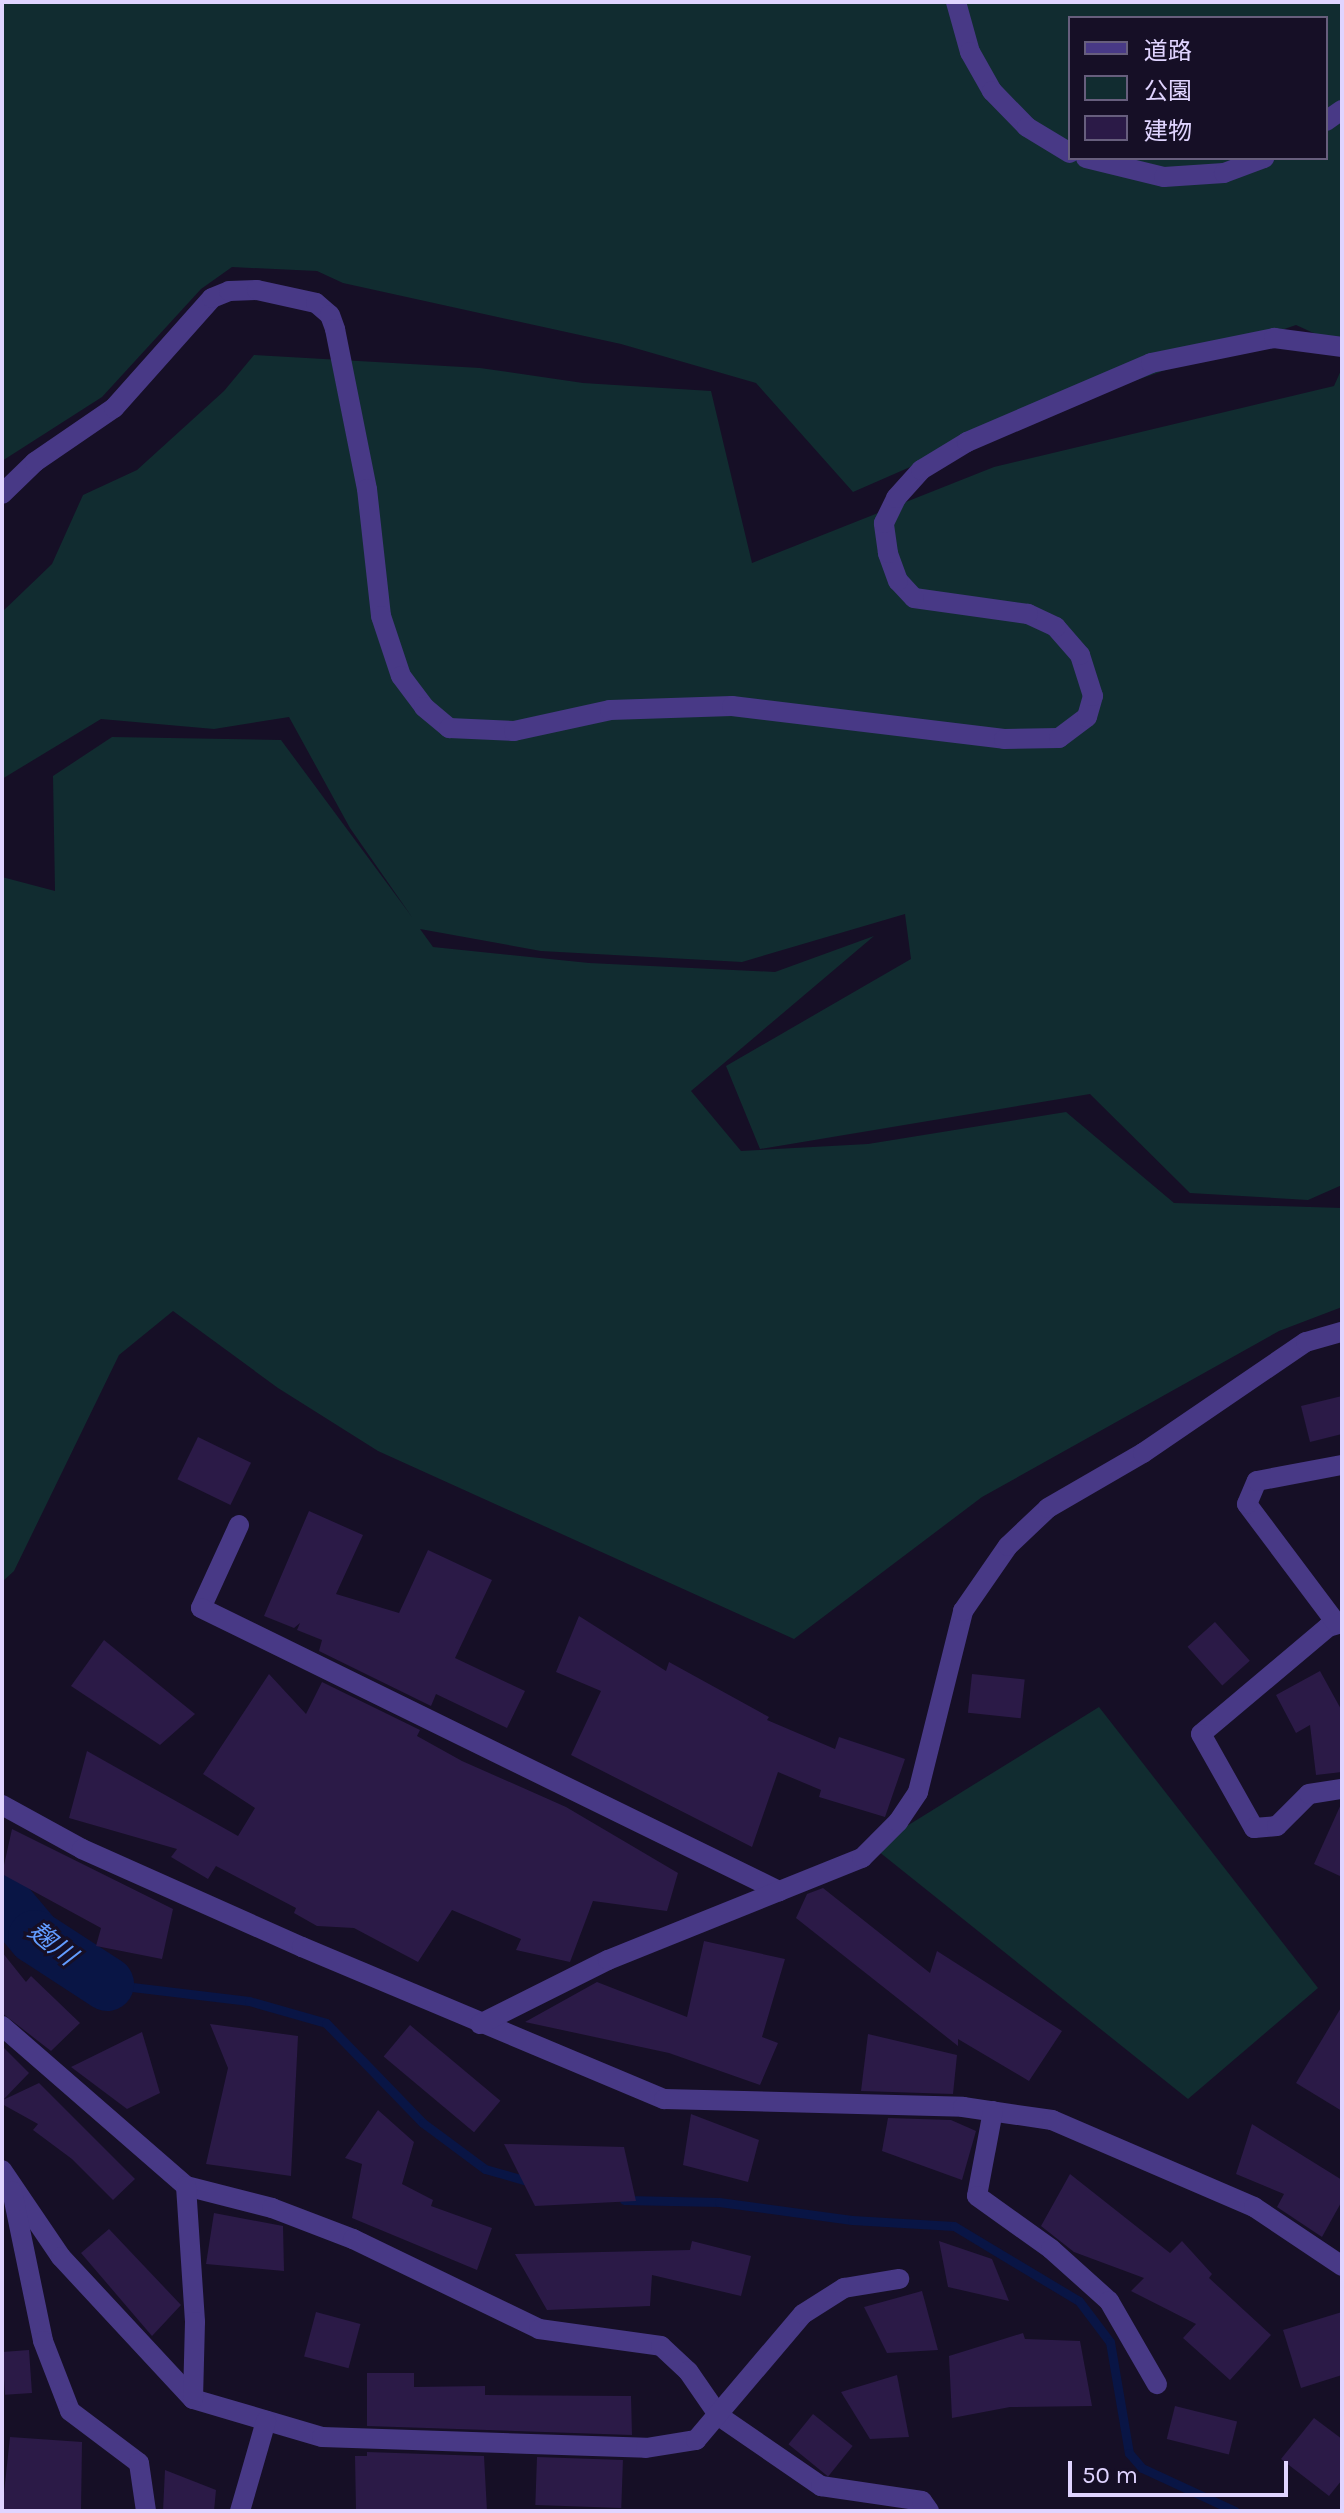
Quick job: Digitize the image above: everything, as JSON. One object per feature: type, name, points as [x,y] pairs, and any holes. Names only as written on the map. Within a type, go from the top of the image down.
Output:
[{"type":"street","points":[[956,2],[970,52],[992,91],[1027,127],[1068,152]]},
{"type":"street","points":[[1094,160],[1164,177],[1224,173],[1259,160]]},
{"type":"street","points":[[2,494],[35,462],[114,408],[212,298],[257,290],[316,303],[330,315],[335,329],[367,489],[381,616],[401,676],[424,707],[449,728],[514,731],[610,710],[732,706],[1004,739],[1059,738],[1087,717],[1093,696],[1080,655],[1056,627],[1028,614],[914,598],[898,581],[888,553],[884,523],[896,498],[921,470],[967,442],[1151,363],[1274,338],[1342,347]]},
{"type":"street","points":[[480,2024],[608,1960],[862,1858],[898,1822],[918,1792],[963,1611],[1008,1546],[1048,1508],[1156,1445],[1306,1342],[1342,1332]]},
{"type":"street","points":[[1342,1465],[1257,1481],[1247,1504],[1340,1624],[1328,1627],[1201,1734],[1254,1828],[1277,1826],[1309,1794],[1342,1789]]},
{"type":"street","points":[[239,1525],[201,1608],[779,1891]]},
{"type":"street","points":[[2,1805],[82,1849],[480,2024],[664,2099],[993,2111],[1052,2120],[1254,2207],[1342,2266]]},
{"type":"street","points":[[2,2026],[186,2186],[272,2208],[353,2239],[539,2329],[661,2346],[688,2371],[719,2416],[821,2486],[922,2501],[929,2511]]},
{"type":"street","points":[[993,2111],[977,2196],[1051,2249],[1109,2301],[1157,2384]]},
{"type":"street","points":[[6,2175],[61,2257],[193,2399],[322,2437],[646,2448],[696,2440],[803,2314],[844,2288],[899,2279]]},
{"type":"street","points":[[6,2175],[43,2341],[70,2411],[139,2463],[146,2511]]},
{"type":"street","points":[[186,2186],[195,2322],[193,2399]]},
{"type":"street","points":[[240,2511],[266,2421]]},
{"type":"green space","points":[[2,2],[1342,2],[1342,346],[1296,325],[1004,426],[853,492],[756,383],[621,344],[343,283],[317,271],[232,267],[201,289],[102,397],[2,461]]},
{"type":"green space","points":[[254,355],[480,368],[583,383],[711,391],[752,563],[994,467],[1334,386],[1342,368],[1342,1185],[1308,1200],[1190,1193],[1090,1094],[760,1149],[726,1066],[911,959],[905,914],[742,962],[541,951],[420,929],[433,947],[589,963],[775,972],[874,936],[691,1091],[741,1151],[868,1144],[1066,1112],[1174,1203],[1342,1208],[1342,1307],[1279,1331],[982,1497],[794,1639],[378,1451],[278,1388],[173,1311],[119,1355],[14,1571],[2,1582],[2,877],[55,891],[53,776],[112,737],[281,740],[412,917],[350,828],[289,717],[214,729],[101,719],[2,779],[2,612],[52,564],[83,495],[137,470],[224,391]]},
{"type":"green space","points":[[1099,1707],[1318,1988],[1188,2099],[873,1847]]},
{"type":"building","points":[[1342,1396],[1342,1434],[1310,1442],[1301,1406]]},
{"type":"building","points":[[198,1437],[251,1463],[230,1505],[177,1479]]},
{"type":"building","points":[[309,1511],[363,1535],[336,1594],[399,1613],[428,1550],[492,1580],[455,1658],[525,1691],[507,1728],[436,1694],[431,1706],[319,1651],[322,1640],[297,1630],[300,1623],[294,1628],[264,1616]]},
{"type":"building","points":[[579,1616],[666,1671],[669,1662],[769,1717],[767,1720],[835,1749],[839,1737],[905,1759],[885,1817],[819,1797],[821,1790],[778,1772],[752,1847],[571,1755],[601,1691],[556,1672]]},
{"type":"building","points":[[1215,1622],[1250,1661],[1222,1685],[1188,1647]]},
{"type":"building","points":[[104,1640],[195,1714],[160,1745],[71,1686]]},
{"type":"building","points":[[1320,1671],[1342,1711],[1342,1772],[1316,1775],[1310,1725],[1296,1733],[1276,1695]]},
{"type":"building","points":[[269,1674],[306,1714],[322,1682],[420,1730],[417,1736],[462,1761],[566,1807],[678,1873],[667,1911],[593,1901],[570,1962],[516,1950],[521,1939],[452,1910],[418,1962],[354,1928],[317,1926],[294,1913],[296,1908],[216,1866],[208,1879],[171,1857],[177,1849],[69,1818],[87,1751],[238,1836],[255,1808],[203,1774]]},
{"type":"building","points":[[972,1674],[1025,1680],[1021,1718],[968,1713]]},
{"type":"building","points":[[1342,1802],[1342,1877],[1314,1864]]},
{"type":"building","points":[[12,1829],[173,1909],[162,1959],[96,1946],[101,1928],[2,1874]]},
{"type":"building","points":[[823,1888],[930,1973],[937,1951],[1062,2031],[1029,2081],[958,2039],[958,2046],[796,1918],[807,1894]]},
{"type":"building","points":[[704,1941],[785,1959],[762,2037],[778,2043],[760,2085],[669,2053],[525,2022],[597,1982],[687,2017]]},
{"type":"building","points":[[2,1952],[26,1982],[31,1976],[80,2023],[51,2051],[2,2013]]},
{"type":"building","points":[[1342,2006],[1342,2111],[1296,2083]]},
{"type":"building","points":[[210,2024],[298,2036],[291,2176],[206,2164],[228,2068]]},
{"type":"building","points":[[410,2025],[500,2101],[474,2132],[384,2056]]},
{"type":"building","points":[[142,2032],[160,2093],[127,2109],[71,2067]]},
{"type":"building","points":[[868,2034],[957,2055],[953,2094],[861,2091]]},
{"type":"building","points":[[2,2046],[29,2073],[3,2100],[39,2083],[135,2179],[113,2200],[72,2159],[33,2130],[38,2124],[2,2104]]},
{"type":"building","points":[[378,2110],[414,2142],[402,2184],[433,2200],[431,2206],[492,2228],[477,2270],[352,2218],[362,2164],[345,2158]]},
{"type":"building","points":[[691,2114],[759,2140],[748,2182],[683,2165]]},
{"type":"building","points":[[888,2118],[951,2120],[976,2131],[962,2180],[882,2151]]},
{"type":"building","points":[[1252,2124],[1342,2180],[1342,2201],[1322,2237],[1277,2207],[1284,2194],[1236,2174]]},
{"type":"building","points":[[504,2144],[624,2147],[636,2201],[535,2206]]},
{"type":"building","points":[[1070,2174],[1170,2253],[1182,2241],[1212,2274],[1209,2278],[1271,2335],[1230,2380],[1183,2338],[1196,2324],[1131,2291],[1144,2278],[1074,2252],[1041,2226]]},
{"type":"building","points":[[214,2213],[283,2226],[284,2271],[206,2264]]},
{"type":"building","points":[[109,2229],[181,2305],[152,2336],[81,2253]]},
{"type":"building","points":[[692,2241],[751,2256],[741,2296],[652,2275],[650,2306],[547,2310],[515,2254],[690,2250]]},
{"type":"building","points":[[939,2241],[992,2259],[1009,2301],[948,2287]]},
{"type":"building","points":[[922,2291],[938,2350],[887,2353],[864,2307]]},
{"type":"building","points":[[316,2312],[360,2324],[349,2368],[304,2356]]},
{"type":"building","points":[[1342,2312],[1342,2375],[1301,2388],[1283,2330]]},
{"type":"building","points":[[1023,2333],[1025,2339],[1080,2341],[1092,2406],[1010,2407],[952,2418],[949,2356]]},
{"type":"building","points":[[29,2350],[32,2393],[5,2395],[2,2352]]},
{"type":"building","points":[[367,2373],[414,2373],[414,2387],[485,2386],[485,2395],[631,2396],[632,2435],[367,2426]]},
{"type":"building","points":[[897,2375],[909,2437],[870,2439],[841,2392]]},
{"type":"building","points":[[1175,2406],[1237,2421],[1229,2454],[1167,2439]]},
{"type":"building","points":[[813,2414],[853,2446],[828,2476],[788,2444]]},
{"type":"building","points":[[1314,2418],[1342,2439],[1342,2480],[1329,2496],[1281,2459]]},
{"type":"building","points":[[10,2437],[82,2442],[81,2511],[2,2511]]},
{"type":"building","points":[[367,2452],[484,2456],[487,2511],[356,2510],[355,2456],[367,2456]]},
{"type":"building","points":[[537,2457],[623,2460],[621,2508],[535,2505]]},
{"type":"building","points":[[165,2470],[216,2490],[214,2511],[163,2511]]},
{"type":"waterway","name":"麹川","points":[[2,1898],[35,1937],[107,1984]]},
{"type":"waterway","points":[[107,1984],[249,2001],[326,2023],[423,2123],[485,2169],[531,2182]]},
{"type":"waterway","points":[[624,2200],[719,2202],[852,2220],[954,2226],[1079,2301],[1110,2342],[1129,2453],[1142,2468],[1235,2511]]}]
